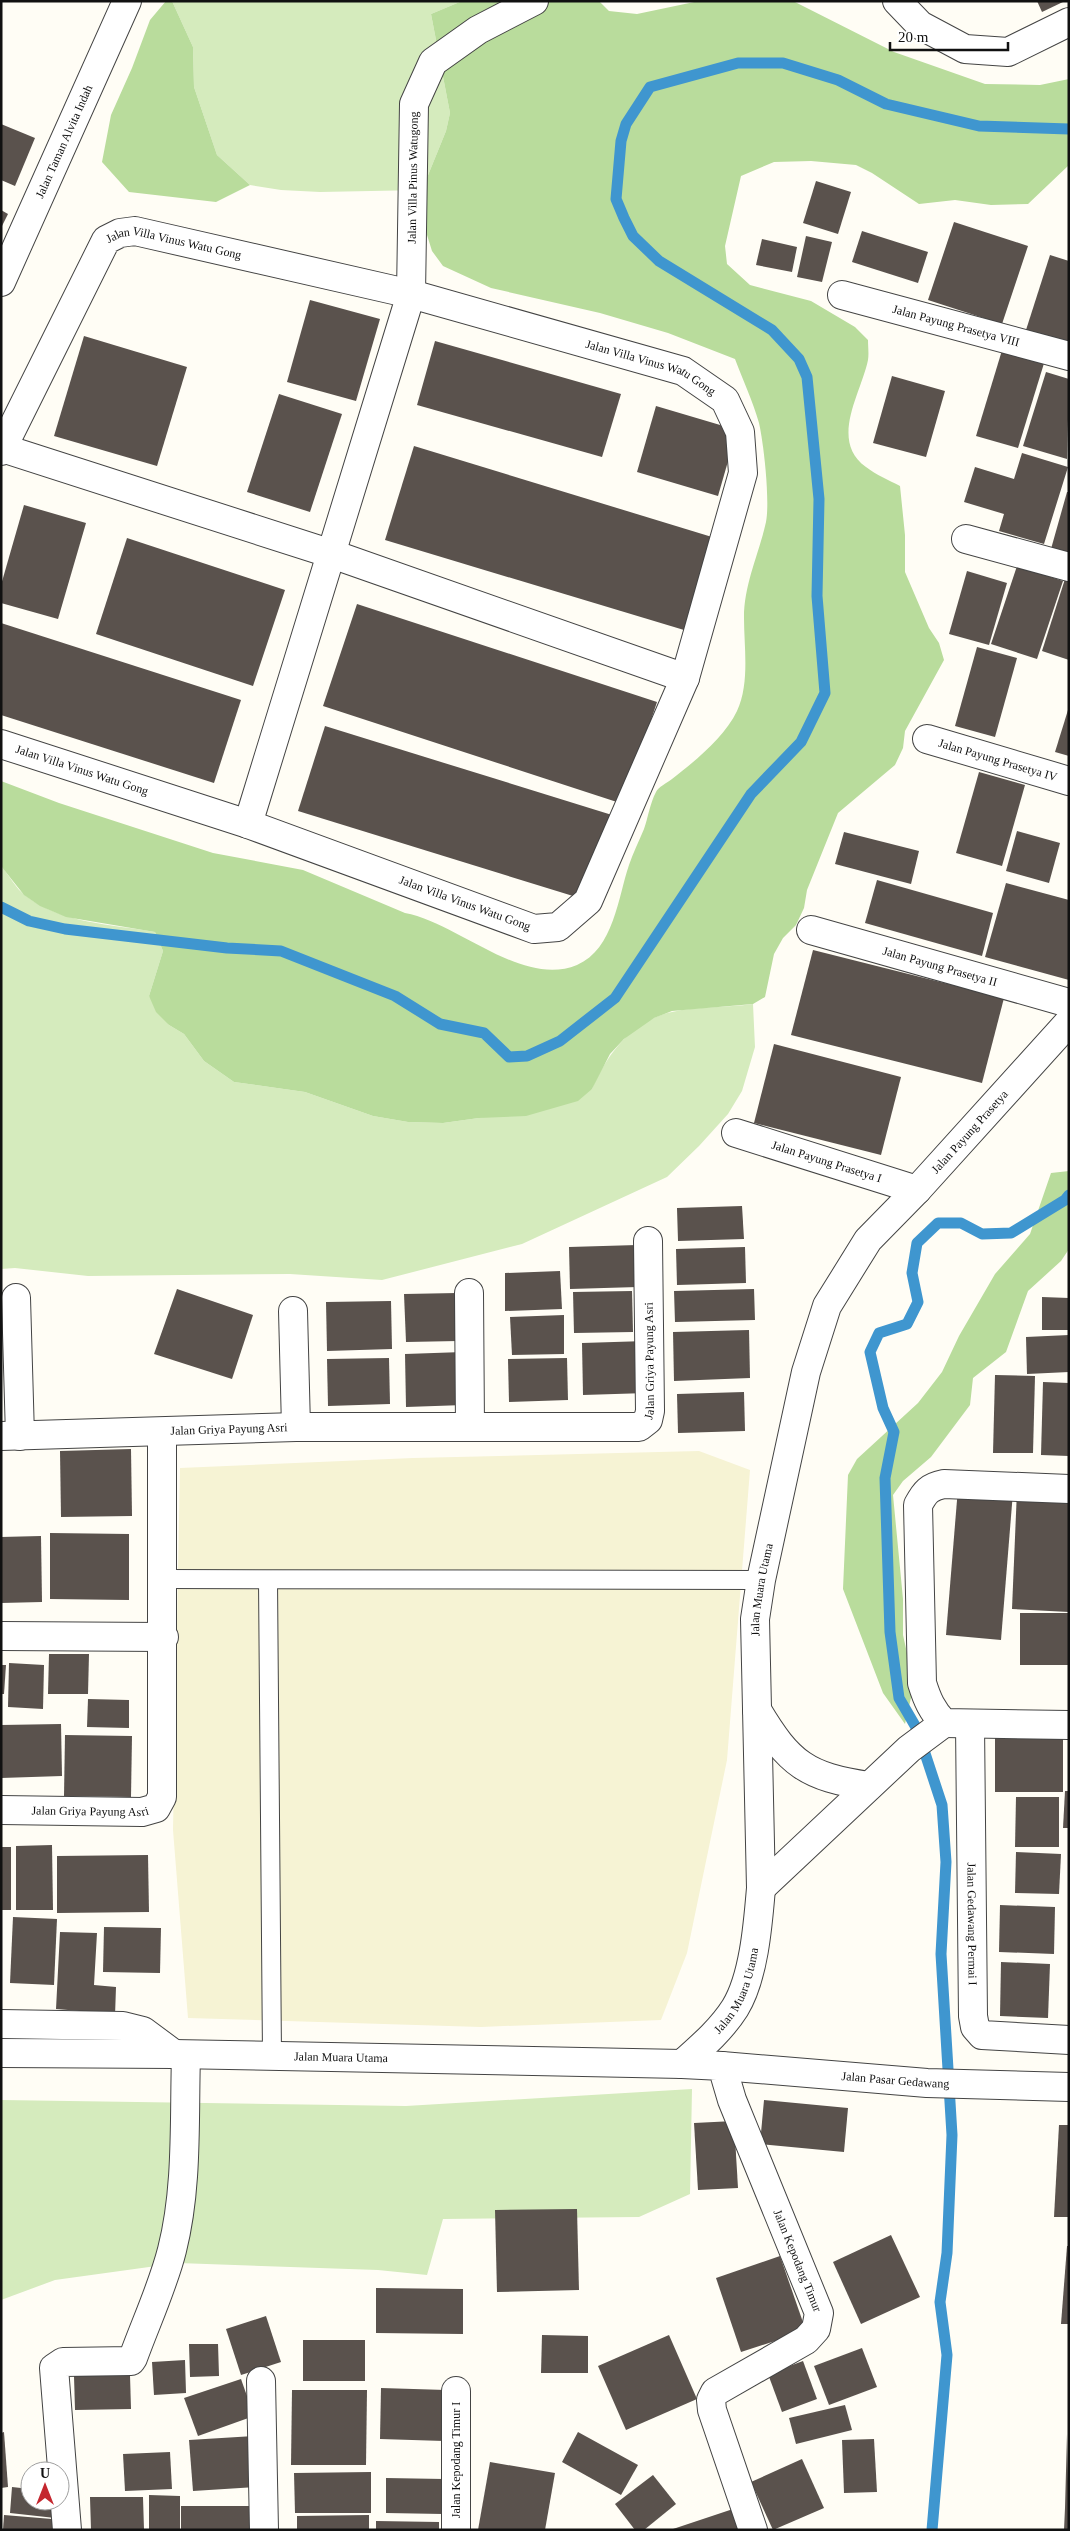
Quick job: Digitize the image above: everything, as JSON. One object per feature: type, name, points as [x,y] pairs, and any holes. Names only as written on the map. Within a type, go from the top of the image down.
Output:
[{"type":"street","name":"Jalan Taman Alvita Indah","points":[[1,282],[126,1]]},
{"type":"street","name":"Jalan Villa Pinus Watugong","points":[[412,294],[414,104],[434,62],[478,30],[534,1]]},
{"type":"street","points":[[897,1],[920,25],[965,49],[1008,52],[1069,22]]},
{"type":"street","name":"Jalan Villa Vinus Watu Gong","points":[[1,744],[248,824],[534,929],[558,926],[588,901],[685,678],[743,473],[740,432],[725,400],[683,371],[412,294],[135,231],[120,233],[106,240],[2,449],[332,554],[685,678]]},
{"type":"street","points":[[248,824],[412,294]]},
{"type":"street","name":"Jalan Payung Prasetya VIII","points":[[842,296],[1069,356]]},
{"type":"street","points":[[966,539],[1069,566]]},
{"type":"street","name":"Jalan Payung Prasetya IV","points":[[927,739],[1069,781]]},
{"type":"street","name":"Jalan Payung Prasetya II","points":[[811,930],[1069,1003]]},
{"type":"street","name":"Jalan Payung Prasetya","points":[[868,1240],[917,1190],[1069,1022]]},
{"type":"street","name":"Jalan Payung Prasetya I","points":[[736,1133],[917,1190]]},
{"type":"street","name":"Jalan Muara Utama","points":[[1,2053],[180,2054],[682,2064],[713,2036],[735,2007],[747,1978],[758,1922],[761,1888],[755,1619],[761,1580],[806,1372],[827,1306],[868,1240]]},
{"type":"street","name":"Jalan Griya Payung Asri","points":[[11,1436],[162,1433],[296,1427],[639,1427],[648,1420],[650,1411],[648,1241]]},
{"type":"street","points":[[469,1293],[470,1426]]},
{"type":"street","points":[[11,1436],[16,1298]]},
{"type":"street","name":"Jalan Griya Payung Asri","points":[[293,1311],[296,1427]]},
{"type":"street","name":"Jalan Griya Payung Asri","points":[[1,1810],[142,1812],[156,1808],[162,1797],[164,1579],[162,1433]]},
{"type":"street","points":[[948,1727],[935,1714],[927,1701],[922,1683],[918,1505],[924,1493],[932,1486],[944,1484],[1069,1489]]},
{"type":"street","points":[[1,1636],[164,1637]]},
{"type":"street","points":[[757,1710],[772,1735],[800,1764],[815,1774],[869,1786]]},
{"type":"street","points":[[761,1888],[908,1749],[948,1727],[1069,1725]]},
{"type":"street","name":"Jalan Gedawang Permai I","points":[[948,1727],[975,2027],[982,2035],[1069,2040]]},
{"type":"street","points":[[1,2024],[123,2026],[143,2031],[180,2054],[183,2170],[179,2215],[172,2251],[133,2358],[131,2361],[63,2362],[54,2368],[67,2530]]},
{"type":"street","points":[[682,2064],[722,2066]]},
{"type":"street","name":"Jalan Pasar Gedawang","points":[[722,2066],[927,2082],[1069,2088]]},
{"type":"street","name":"Jalan Kepodang Timur","points":[[722,2066],[732,2100],[819,2313],[816,2329],[806,2340],[715,2392],[711,2400],[712,2410],[753,2530]]},
{"type":"street","points":[[261,2380],[264,2530]]},
{"type":"street","name":"Jalan Kepodang Timur I","points":[[456,2391],[456,2530]]},
{"type":"lane","points":[[164,1579],[761,1580]]},
{"type":"lane","points":[[268,1580],[272,2056]]},
{"type":"shaded area","points":[[699,1451],[750,1470],[727,1760],[687,1953],[661,2020],[481,2027],[188,2018],[173,1830],[180,1468],[413,1458]]},
{"type":"green space","points":[[166,1],[172,1],[193,47],[194,87],[217,155],[250,185],[216,202],[129,192],[102,162],[111,115],[132,68],[150,20]]},
{"type":"green space","points":[[172,1],[462,1],[431,14],[450,113],[446,131],[422,190],[320,192],[281,190],[250,185],[217,155],[194,87],[193,47]]},
{"type":"green space","points":[[462,1],[599,1],[609,11],[637,14],[699,1],[793,1],[894,52],[985,84],[1040,85],[1069,79],[1069,165],[1028,204],[991,205],[955,200],[919,204],[872,173],[856,165],[811,161],[774,162],[741,176],[725,246],[727,264],[750,285],[811,301],[855,327],[868,340],[868,360],[850,416],[850,444],[855,456],[866,467],[900,486],[905,535],[905,572],[929,628],[939,643],[944,660],[905,731],[903,748],[895,765],[838,813],[807,890],[804,908],[796,925],[783,938],[774,954],[765,997],[753,1004],[672,1011],[654,1018],[624,1039],[610,1054],[592,1089],[578,1101],[526,1116],[479,1118],[443,1123],[408,1122],[373,1116],[305,1092],[234,1082],[204,1061],[184,1034],[169,1025],[156,1012],[149,996],[163,951],[155,932],[66,917],[40,906],[24,895],[1,866],[1,781],[59,803],[213,853],[303,870],[405,913],[425,919],[512,961],[534,968],[556,970],[577,965],[599,947],[607,935],[613,921],[629,865],[657,790],[699,757],[717,740],[737,711],[741,700],[745,677],[744,618],[746,593],[767,513],[766,473],[761,433],[754,407],[735,359],[668,333],[600,313],[491,288],[443,266],[432,251],[422,219],[422,190],[446,131],[450,113],[431,14]]},
{"type":"green space","points":[[1,866],[22,893],[40,905],[56,912],[88,922],[155,932],[163,951],[149,996],[169,1025],[184,1034],[204,1061],[234,1082],[305,1092],[373,1116],[408,1122],[443,1123],[479,1118],[592,1089],[605,1063],[623,1040],[645,1022],[658,1016],[682,1010],[753,1004],[755,1047],[742,1091],[728,1114],[667,1177],[522,1244],[382,1280],[290,1274],[88,1276],[15,1268],[1,1269]]},
{"type":"green space","points":[[1069,1171],[1069,1249],[1061,1261],[1028,1291],[1006,1352],[973,1378],[970,1405],[931,1457],[903,1481],[893,1495],[903,1599],[903,1635],[914,1685],[905,1724],[883,1693],[843,1589],[848,1475],[857,1459],[918,1403],[942,1372],[959,1336],[995,1274],[1030,1234],[1051,1173]]},
{"type":"green space","points":[[692,2089],[690,2194],[639,2217],[443,2219],[427,2275],[378,2270],[178,2263],[55,2280],[1,2300],[1,2100],[406,2106]]},
{"type":"building","points":[[1037,1],[1065,1],[1042,12]]},
{"type":"building","points":[[1,124],[35,138],[15,186],[1,180]]},
{"type":"building","points":[[816,181],[851,192],[838,234],[803,223]]},
{"type":"building","points":[[1,210],[8,214],[1,228]]},
{"type":"building","points":[[954,222],[1028,246],[1002,324],[928,300]]},
{"type":"building","points":[[862,231],[928,252],[918,283],[852,262]]},
{"type":"building","points":[[806,236],[832,242],[822,282],[797,277]]},
{"type":"building","points":[[762,239],[797,247],[792,272],[756,265]]},
{"type":"building","points":[[1050,255],[1069,261],[1069,344],[1026,330]]},
{"type":"building","points":[[310,300],[380,319],[356,401],[287,382]]},
{"type":"building","points":[[84,336],[187,367],[157,466],[54,436]]},
{"type":"building","points":[[435,341],[621,394],[602,457],[417,405]]},
{"type":"building","points":[[1003,347],[1045,360],[1018,448],[976,436]]},
{"type":"building","points":[[1046,372],[1069,379],[1067,459],[1023,446]]},
{"type":"building","points":[[892,376],[945,391],[926,457],[873,443]]},
{"type":"building","points":[[279,394],[342,414],[310,512],[247,492]]},
{"type":"building","points":[[656,406],[737,430],[718,496],[637,472]]},
{"type":"building","points":[[414,446],[712,537],[684,630],[385,540]]},
{"type":"building","points":[[1022,453],[1068,467],[1044,544],[999,531],[1004,514],[964,502],[975,467],[1014,479]]},
{"type":"building","points":[[1067,492],[1069,492],[1069,554],[1051,549]]},
{"type":"building","points":[[24,505],[86,523],[58,619],[1,603],[1,585]]},
{"type":"building","points":[[127,538],[285,590],[253,686],[96,634]]},
{"type":"building","points":[[1017,566],[1063,581],[1037,659],[991,644]]},
{"type":"building","points":[[967,571],[1007,583],[989,645],[949,634]]},
{"type":"building","points":[[1065,579],[1069,580],[1069,660],[1042,651]]},
{"type":"building","points":[[357,604],[657,702],[623,804],[323,706]]},
{"type":"building","points":[[1,623],[241,700],[214,783],[1,715]]},
{"type":"building","points":[[977,647],[1017,658],[995,737],[955,726]]},
{"type":"building","points":[[1069,710],[1069,756],[1055,752]]},
{"type":"building","points":[[325,726],[612,815],[586,900],[298,811]]},
{"type":"building","points":[[979,772],[1025,785],[1002,866],[956,853]]},
{"type":"building","points":[[1017,831],[1060,843],[1049,883],[1006,871]]},
{"type":"building","points":[[844,832],[919,851],[911,884],[835,864]]},
{"type":"building","points":[[877,880],[993,913],[982,956],[865,923]]},
{"type":"building","points":[[1006,883],[1069,900],[1069,980],[985,957]]},
{"type":"building","points":[[813,950],[1004,998],[982,1083],[791,1035]]},
{"type":"building","points":[[774,1044],[901,1077],[881,1155],[754,1123]]},
{"type":"building","points":[[742,1206],[744,1239],[678,1241],[677,1208]]},
{"type":"building","points":[[637,1245],[638,1287],[570,1289],[569,1247]]},
{"type":"building","points":[[745,1247],[746,1283],[677,1285],[676,1249]]},
{"type":"building","points":[[560,1271],[562,1309],[505,1311],[505,1273]]},
{"type":"building","points":[[177,1289],[253,1315],[232,1379],[154,1354]]},
{"type":"building","points":[[754,1289],[755,1320],[675,1322],[674,1291]]},
{"type":"building","points":[[632,1291],[633,1332],[574,1333],[573,1292]]},
{"type":"building","points":[[457,1293],[458,1341],[406,1342],[404,1294]]},
{"type":"building","points":[[1042,1297],[1069,1298],[1069,1330],[1042,1330]]},
{"type":"building","points":[[391,1301],[392,1349],[327,1351],[326,1302]]},
{"type":"building","points":[[564,1315],[564,1354],[512,1355],[510,1317]]},
{"type":"building","points":[[749,1330],[750,1378],[674,1381],[673,1332]]},
{"type":"building","points":[[1069,1335],[1069,1372],[1027,1374],[1026,1337]]},
{"type":"building","points":[[646,1341],[647,1393],[583,1395],[582,1343]]},
{"type":"building","points":[[463,1352],[464,1405],[406,1407],[405,1354]]},
{"type":"building","points":[[389,1358],[390,1404],[328,1406],[327,1359]]},
{"type":"building","points":[[567,1358],[568,1400],[509,1402],[508,1359]]},
{"type":"building","points":[[995,1375],[1035,1376],[1033,1453],[993,1453]]},
{"type":"building","points":[[1043,1382],[1069,1383],[1069,1456],[1041,1455]]},
{"type":"building","points":[[744,1392],[745,1431],[678,1433],[677,1394]]},
{"type":"building","points":[[131,1449],[132,1516],[61,1517],[60,1451]]},
{"type":"building","points":[[958,1488],[1013,1492],[1001,1640],[946,1635]]},
{"type":"building","points":[[1017,1490],[1069,1492],[1069,1612],[1012,1609]]},
{"type":"building","points":[[50,1533],[129,1534],[129,1600],[50,1599]]},
{"type":"building","points":[[41,1536],[42,1602],[1,1603],[1,1537]]},
{"type":"building","points":[[1020,1613],[1069,1613],[1069,1665],[1020,1665]]},
{"type":"building","points":[[49,1654],[89,1654],[88,1694],[48,1694]]},
{"type":"building","points":[[9,1663],[44,1665],[43,1709],[8,1707]]},
{"type":"building","points":[[1,1665],[6,1665],[4,1694],[1,1694]]},
{"type":"building","points":[[88,1699],[129,1700],[129,1728],[87,1727]]},
{"type":"building","points":[[61,1724],[62,1776],[1,1778],[1,1725]]},
{"type":"building","points":[[65,1735],[132,1736],[131,1797],[64,1796]]},
{"type":"building","points":[[995,1738],[1063,1738],[1063,1792],[995,1792]]},
{"type":"building","points":[[1065,1791],[1069,1791],[1069,1828],[1063,1828]]},
{"type":"building","points":[[1016,1797],[1059,1797],[1059,1847],[1015,1847]]},
{"type":"building","points":[[52,1845],[53,1910],[16,1910],[16,1846]]},
{"type":"building","points":[[1,1847],[11,1847],[11,1910],[1,1910]]},
{"type":"building","points":[[1016,1852],[1061,1854],[1059,1894],[1015,1893]]},
{"type":"building","points":[[148,1855],[149,1912],[57,1913],[57,1856]]},
{"type":"building","points":[[1000,1905],[1055,1907],[1054,1954],[999,1952]]},
{"type":"building","points":[[13,1917],[57,1919],[54,1985],[10,1983]]},
{"type":"building","points":[[104,1927],[161,1928],[160,1973],[103,1972]]},
{"type":"building","points":[[60,1932],[97,1933],[94,1985],[116,1987],[115,2016],[79,2014],[80,2011],[56,2009]]},
{"type":"building","points":[[1001,1962],[1050,1964],[1048,2018],[1000,2016]]},
{"type":"building","points":[[764,2100],[848,2108],[844,2152],[760,2144]]},
{"type":"building","points":[[734,2121],[738,2188],[698,2190],[694,2123]]},
{"type":"building","points":[[1059,2125],[1069,2125],[1069,2217],[1054,2217]]},
{"type":"building","points":[[577,2209],[579,2290],[497,2292],[495,2210]]},
{"type":"building","points":[[891,2235],[920,2297],[861,2324],[833,2262]]},
{"type":"building","points":[[1067,2246],[1069,2246],[1069,2324],[1061,2324]]},
{"type":"building","points":[[780,2256],[806,2331],[741,2352],[716,2278]]},
{"type":"building","points":[[376,2288],[463,2289],[463,2334],[376,2333]]},
{"type":"building","points":[[266,2316],[281,2362],[241,2375],[226,2329]]},
{"type":"building","points":[[542,2335],[588,2336],[588,2373],[541,2373]]},
{"type":"building","points":[[669,2335],[697,2399],[626,2430],[598,2366]]},
{"type":"building","points":[[303,2340],[365,2340],[365,2381],[303,2381]]},
{"type":"building","points":[[189,2344],[218,2344],[219,2376],[190,2377]]},
{"type":"building","points":[[862,2348],[877,2387],[829,2405],[814,2366]]},
{"type":"building","points":[[185,2360],[186,2393],[154,2395],[152,2362]]},
{"type":"building","points":[[803,2361],[817,2399],[782,2412],[768,2374]]},
{"type":"building","points":[[130,2375],[131,2409],[75,2410],[74,2376]]},
{"type":"building","points":[[241,2379],[254,2416],[198,2436],[184,2398]]},
{"type":"building","points":[[381,2388],[446,2390],[444,2441],[380,2439]]},
{"type":"building","points":[[292,2390],[367,2390],[366,2465],[291,2465]]},
{"type":"building","points":[[845,2405],[852,2430],[796,2444],[789,2418]]},
{"type":"building","points":[[4,2432],[8,2487],[1,2488],[1,2433]]},
{"type":"building","points":[[578,2432],[638,2465],[621,2495],[562,2462]]},
{"type":"building","points":[[1067,2434],[1069,2530],[1064,2530],[1065,2508]]},
{"type":"building","points":[[254,2436],[257,2487],[193,2491],[189,2440]]},
{"type":"building","points":[[874,2439],[877,2492],[844,2493],[842,2440]]},
{"type":"building","points":[[170,2452],[172,2489],[125,2491],[123,2454]]},
{"type":"building","points":[[802,2459],[824,2508],[773,2530],[751,2482]]},
{"type":"building","points":[[490,2462],[555,2473],[545,2530],[478,2530]]},
{"type":"building","points":[[371,2472],[371,2513],[295,2513],[294,2473]]},
{"type":"building","points":[[653,2475],[676,2504],[644,2530],[635,2530],[615,2504]]},
{"type":"building","points":[[386,2478],[444,2479],[443,2514],[386,2513]]},
{"type":"building","points":[[12,2487],[20,2488],[20,2511],[56,2511],[55,2518],[10,2513]]},
{"type":"building","points":[[149,2495],[180,2496],[180,2530],[149,2530]]},
{"type":"building","points":[[90,2497],[143,2497],[144,2530],[91,2530]]},
{"type":"building","points":[[181,2506],[249,2506],[249,2530],[181,2530]]},
{"type":"building","points":[[742,2506],[750,2530],[673,2530],[673,2529]]},
{"type":"building","points":[[4,2515],[64,2520],[63,2530],[3,2530]]},
{"type":"building","points":[[369,2515],[369,2530],[297,2530],[297,2516]]},
{"type":"building","points":[[376,2521],[439,2522],[439,2530],[376,2530]]},
{"type":"waterway","points":[[1,907],[29,921],[65,929],[227,948],[281,951],[395,996],[440,1024],[484,1033],[509,1057],[527,1056],[560,1041],[615,998],[751,794],[801,742],[825,693],[817,596],[819,499],[807,377],[799,359],[772,330],[659,261],[633,236],[616,199],[621,141],[626,124],[650,87],[738,63],[783,63],[838,80],[886,104],[979,126],[1069,129]]},
{"type":"waterway","points":[[932,2530],[947,2355],[940,2302],[947,2253],[952,2135],[941,1954],[946,1862],[942,1805],[917,1729],[899,1698],[890,1632],[885,1478],[894,1432],[883,1408],[870,1352],[879,1333],[907,1324],[918,1302],[912,1273],[917,1243],[938,1223],[961,1223],[982,1234],[1011,1233],[1065,1200],[1069,1195]]}]
